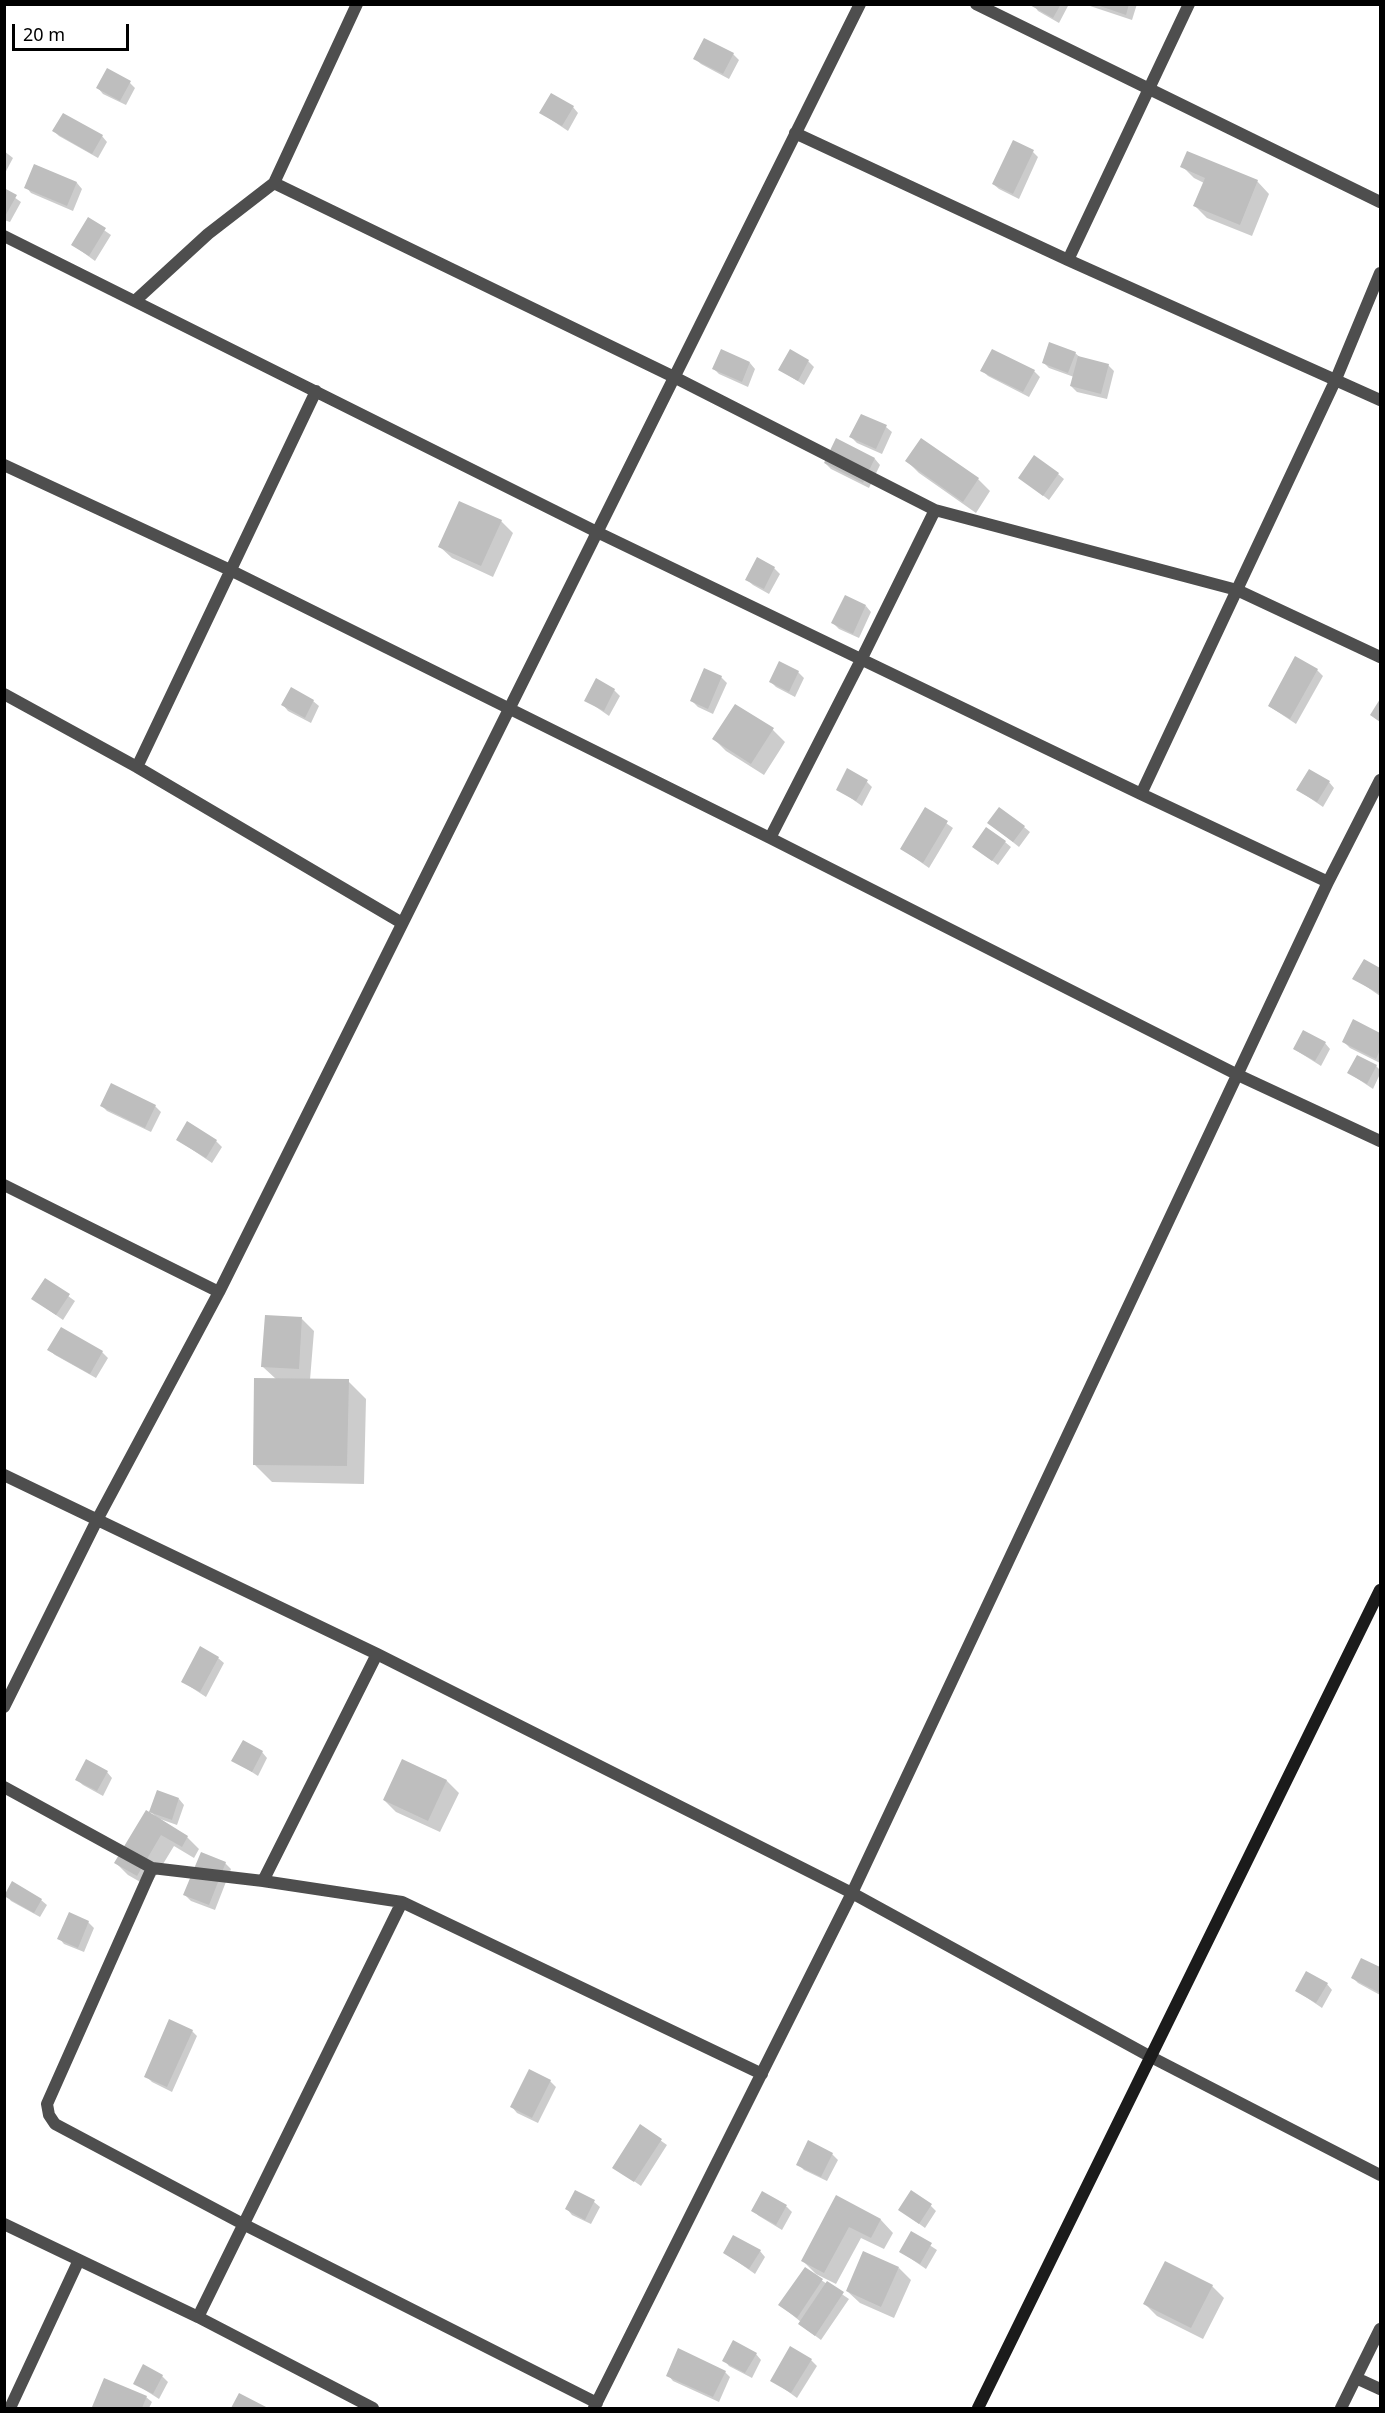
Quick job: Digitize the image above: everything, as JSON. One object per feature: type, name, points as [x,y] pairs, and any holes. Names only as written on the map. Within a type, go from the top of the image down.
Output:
[{"type":"main road","points":[[978,2409],[1379,1599]]},
{"type":"street","points":[[136,300],[208,234],[274,183],[357,4]]},
{"type":"street","points":[[4,1707],[97,1520],[219,1292],[508,709],[599,533],[860,4]]},
{"type":"street","points":[[976,4],[1380,202]]},
{"type":"street","points":[[1068,261],[1189,4]]},
{"type":"street","points":[[795,133],[1068,261],[1380,400]]},
{"type":"street","points":[[274,183],[674,377],[935,510],[1237,590],[1380,657]]},
{"type":"street","points":[[4,236],[599,533],[1140,794],[1328,882]]},
{"type":"street","points":[[1140,794],[1336,379],[1380,273]]},
{"type":"street","points":[[137,767],[316,391]]},
{"type":"street","points":[[4,465],[230,570],[770,838],[1238,1075],[1380,1141]]},
{"type":"street","points":[[770,838],[935,510]]},
{"type":"street","points":[[4,694],[137,767],[402,922]]},
{"type":"street","points":[[152,1868],[47,2104],[49,2115],[55,2124],[595,2406],[852,1893],[1328,882],[1380,780]]},
{"type":"street","points":[[4,1185],[219,1292]]},
{"type":"street","points":[[4,1475],[377,1654],[852,1893],[1151,2057],[1380,2175]]},
{"type":"street","points":[[263,1881],[377,1654]]},
{"type":"street","points":[[4,1787],[152,1868],[263,1881],[402,1902],[762,2074]]},
{"type":"street","points":[[198,2317],[402,1902]]},
{"type":"street","points":[[4,2224],[198,2317],[373,2409]]},
{"type":"street","points":[[10,2409],[79,2260]]},
{"type":"street","points":[[1341,2409],[1380,2329]]},
{"type":"street","points":[[1356,2378],[1380,2389]]},
{"type":"building","points":[[1028,4],[1061,4],[1053,18]]},
{"type":"building","points":[[1094,4],[1129,4],[1126,15]]},
{"type":"building","points":[[704,38],[734,53],[723,74],[693,59]]},
{"type":"building","points":[[107,68],[131,81],[120,101],[96,88]]},
{"type":"building","points":[[551,93],[574,106],[562,126],[539,113]]},
{"type":"building","points":[[63,113],[103,135],[92,154],[52,131]]},
{"type":"building","points":[[1013,140],[1034,150],[1013,194],[992,184]]},
{"type":"building","points":[[1187,151],[1258,180],[1240,225],[1193,206],[1205,178],[1180,167]]},
{"type":"building","points":[[34,164],[77,182],[67,206],[24,188]]},
{"type":"building","points":[[4,188],[17,195],[4,218]]},
{"type":"building","points":[[88,217],[106,228],[89,256],[71,245]]},
{"type":"building","points":[[1049,342],[1076,352],[1068,373],[1042,363]]},
{"type":"building","points":[[721,349],[750,362],[742,382],[712,369]]},
{"type":"building","points":[[790,349],[809,360],[798,381],[778,370]]},
{"type":"building","points":[[992,349],[1035,370],[1023,392],[980,371]]},
{"type":"building","points":[[1078,356],[1109,364],[1101,394],[1070,386]]},
{"type":"building","points":[[861,414],[887,425],[876,449],[849,437]]},
{"type":"building","points":[[836,438],[875,458],[863,483],[824,463]]},
{"type":"building","points":[[921,438],[979,478],[963,502],[905,461]]},
{"type":"building","points":[[1034,455],[1059,473],[1043,496],[1018,478]]},
{"type":"building","points":[[459,501],[502,520],[481,566],[438,547]]},
{"type":"building","points":[[757,557],[775,567],[764,589],[745,580]]},
{"type":"building","points":[[845,595],[866,605],[853,634],[831,623]]},
{"type":"building","points":[[1295,656],[1318,669],[1290,719],[1268,706]]},
{"type":"building","points":[[779,661],[799,671],[789,692],[769,682]]},
{"type":"building","points":[[704,668],[722,676],[708,709],[690,701]]},
{"type":"building","points":[[596,678],[615,689],[604,711],[584,701]]},
{"type":"building","points":[[291,687],[314,700],[305,718],[281,705]]},
{"type":"building","points":[[1380,699],[1380,722],[1370,715]]},
{"type":"building","points":[[735,704],[774,728],[751,764],[712,739]]},
{"type":"building","points":[[847,768],[868,780],[856,801],[836,790]]},
{"type":"building","points":[[1309,769],[1330,781],[1317,802],[1296,790]]},
{"type":"building","points":[[925,807],[948,821],[923,863],[900,849]]},
{"type":"building","points":[[999,807],[1025,826],[1013,842],[987,823]]},
{"type":"building","points":[[986,827],[1006,841],[992,861],[972,847]]},
{"type":"building","points":[[1364,959],[1380,968],[1380,994],[1352,979]]},
{"type":"building","points":[[1353,1019],[1380,1033],[1380,1050],[1376,1059],[1342,1042]]},
{"type":"building","points":[[1303,1030],[1326,1042],[1315,1061],[1293,1049]]},
{"type":"building","points":[[1357,1055],[1377,1065],[1367,1084],[1347,1073]]},
{"type":"building","points":[[111,1083],[156,1105],[145,1128],[100,1106]]},
{"type":"building","points":[[187,1121],[217,1140],[206,1158],[176,1140]]},
{"type":"building","points":[[45,1278],[70,1294],[56,1315],[31,1299]]},
{"type":"building","points":[[265,1315],[302,1317],[299,1369],[261,1367]]},
{"type":"building","points":[[61,1327],[103,1351],[90,1374],[47,1350]]},
{"type":"building","points":[[254,1378],[349,1379],[347,1466],[253,1465]]},
{"type":"building","points":[[200,1646],[219,1657],[200,1692],[181,1682]]},
{"type":"building","points":[[243,1740],[263,1751],[252,1772],[231,1761]]},
{"type":"building","points":[[86,1759],[108,1771],[97,1791],[75,1780]]},
{"type":"building","points":[[402,1759],[447,1780],[428,1821],[383,1800]]},
{"type":"building","points":[[157,1790],[179,1798],[172,1820],[149,1812]]},
{"type":"building","points":[[146,1810],[188,1836],[182,1847],[161,1835],[137,1876],[114,1863]]},
{"type":"building","points":[[201,1852],[226,1862],[209,1905],[183,1895]]},
{"type":"building","points":[[12,1881],[42,1899],[34,1913],[4,1896]]},
{"type":"building","points":[[69,1912],[89,1921],[78,1948],[57,1939]]},
{"type":"building","points":[[1361,1958],[1380,1967],[1380,1993],[1351,1978]]},
{"type":"building","points":[[1306,1971],[1328,1983],[1316,2003],[1295,1991]]},
{"type":"building","points":[[169,2019],[193,2030],[167,2087],[144,2077]]},
{"type":"building","points":[[529,2069],[551,2080],[532,2118],[510,2107]]},
{"type":"building","points":[[640,2124],[662,2139],[634,2182],[612,2168]]},
{"type":"building","points":[[808,2140],[833,2153],[821,2177],[796,2165]]},
{"type":"building","points":[[575,2190],[595,2200],[585,2220],[565,2209]]},
{"type":"building","points":[[911,2190],[932,2204],[919,2224],[898,2210]]},
{"type":"building","points":[[762,2191],[787,2205],[776,2225],[751,2211]]},
{"type":"building","points":[[836,2195],[881,2219],[871,2238],[849,2227],[824,2273],[801,2261]]},
{"type":"building","points":[[911,2231],[932,2243],[920,2264],[899,2252]]},
{"type":"building","points":[[733,2235],[761,2250],[749,2269],[723,2253]]},
{"type":"building","points":[[863,2251],[899,2267],[881,2307],[846,2291]]},
{"type":"building","points":[[1165,2261],[1213,2285],[1191,2328],[1143,2304]]},
{"type":"building","points":[[805,2267],[823,2279],[797,2318],[778,2305]]},
{"type":"building","points":[[827,2281],[844,2292],[815,2336],[798,2324]]},
{"type":"building","points":[[733,2340],[757,2353],[745,2373],[722,2361]]},
{"type":"building","points":[[790,2346],[812,2359],[791,2393],[770,2381]]},
{"type":"building","points":[[678,2348],[726,2371],[713,2397],[666,2376]]},
{"type":"building","points":[[143,2364],[163,2375],[153,2394],[133,2384]]},
{"type":"building","points":[[104,2378],[147,2396],[142,2408],[92,2407]]},
{"type":"building","points":[[239,2393],[268,2408],[231,2408]]}]
